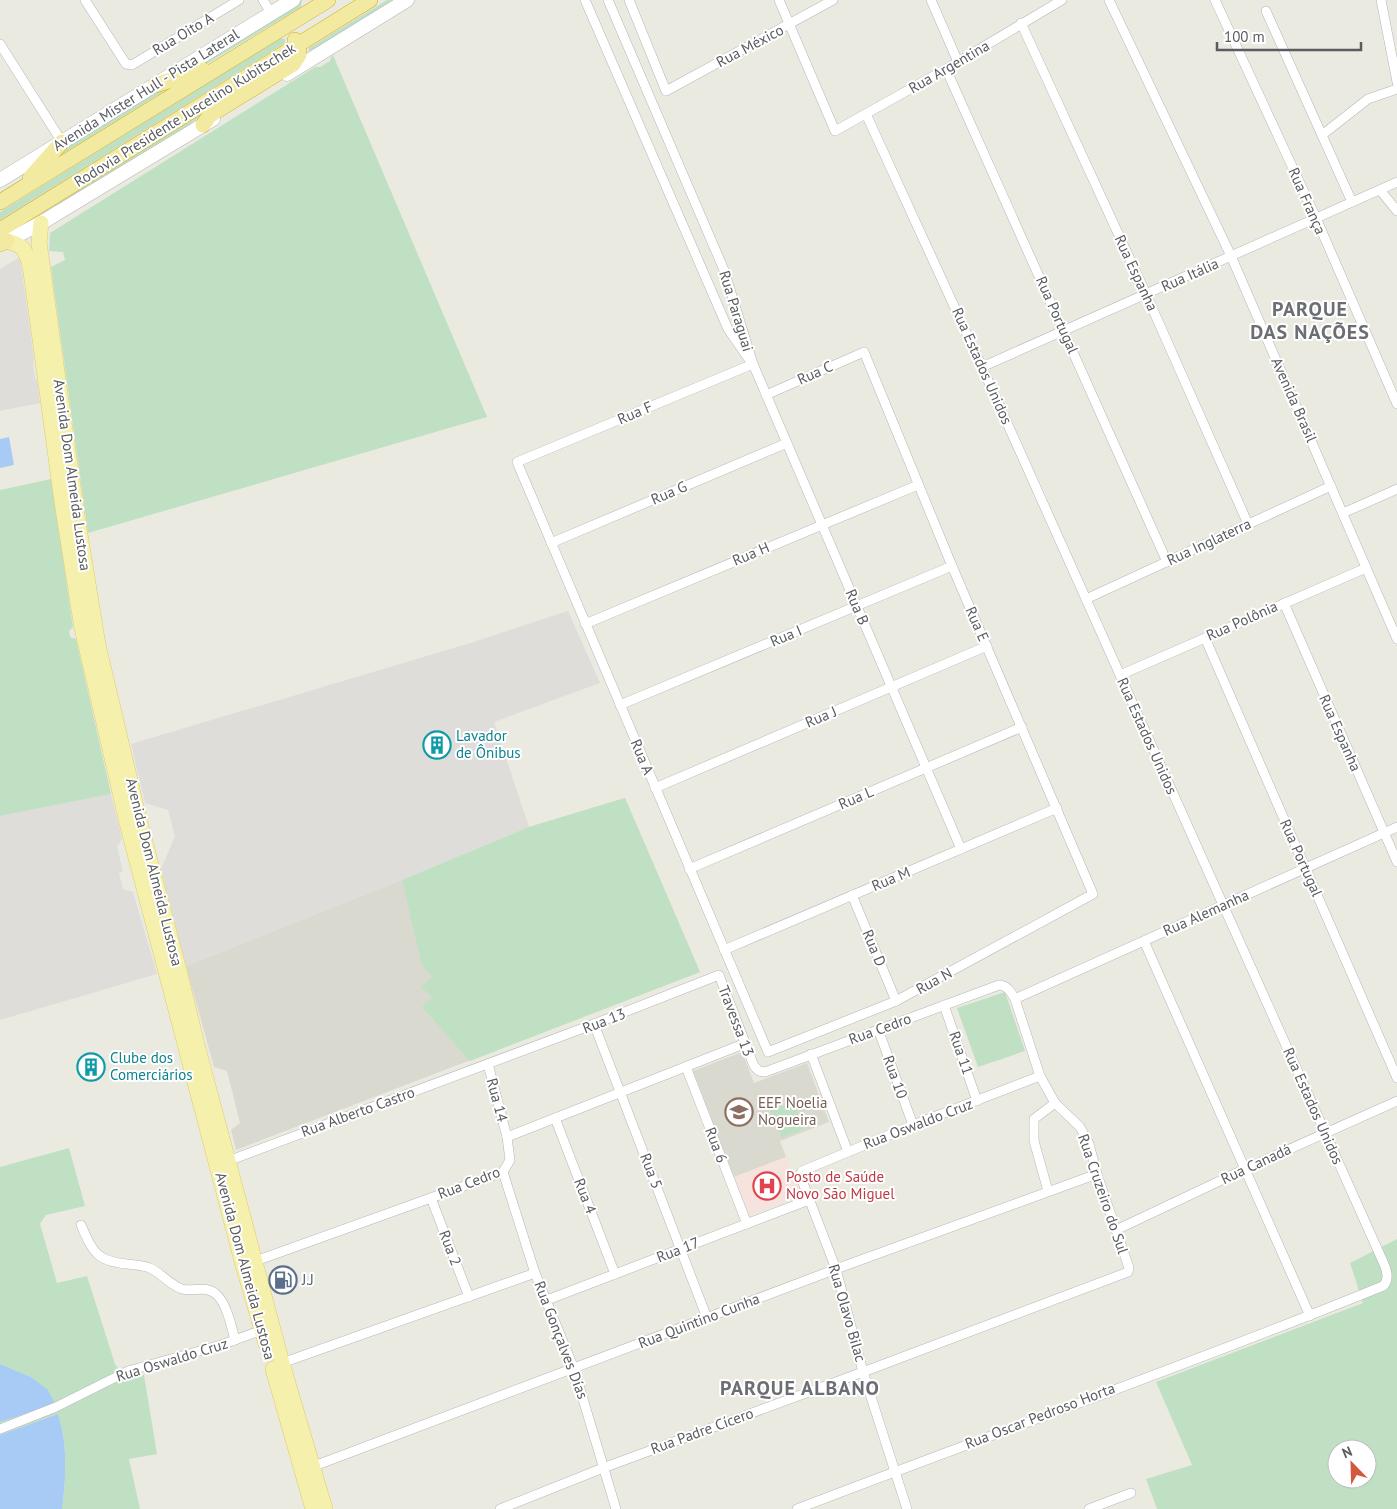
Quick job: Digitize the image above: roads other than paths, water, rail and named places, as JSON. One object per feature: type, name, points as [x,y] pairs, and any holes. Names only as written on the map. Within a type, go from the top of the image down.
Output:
[{"type":"highway","name":"Rodovia Presidente Juscelino Kubitschek","points":[[0,202],[286,26],[310,5],[328,0]]},
{"type":"highway","name":"Rodovia Presidente Juscelino Kubitschek","points":[[2,238],[298,44],[370,0]]},
{"type":"highway","points":[[310,5],[322,29]]},
{"type":"highway","points":[[203,124],[210,115],[293,64],[299,55],[298,44],[286,26]]},
{"type":"highway","points":[[155,85],[223,64]]},
{"type":"highway","points":[[19,190],[62,142]]},
{"type":"main road","name":"Avenida Mister Hull - Pista Lateral","points":[[0,180],[292,0]]},
{"type":"main road","points":[[2,238],[41,223],[407,0]]},
{"type":"main road","name":"Avenida Dom Almeida Lustosa","points":[[41,223],[36,264],[56,414],[63,511],[82,628],[134,825],[222,1179],[282,1363],[307,1469],[313,1509]]},
{"type":"main road","name":"Avenida Dom Almeida Lustosa","points":[[2,238],[18,244],[36,264]]},
{"type":"main road","name":"Avenida Dom Almeida Lustosa","points":[[148,883],[180,974],[228,1160],[262,1330],[307,1469],[325,1509]]},
{"type":"street","name":"Rua Oito A","points":[[85,0],[126,64],[132,65],[239,0]]},
{"type":"street","points":[[263,0],[271,13]]},
{"type":"street","name":"Rua Paraguai","points":[[585,0],[728,329],[753,364]]},
{"type":"street","name":"Rua Paraguai","points":[[608,0],[724,270],[753,364]]},
{"type":"street","name":"Rua México","points":[[629,0],[666,91],[833,0]]},
{"type":"street","points":[[779,0],[789,24]]},
{"type":"street","points":[[931,0],[958,62]]},
{"type":"street","name":"Rua Argentina","points":[[789,24],[835,131],[946,69],[1062,0]]},
{"type":"street","name":"Avenida Brasil","points":[[1109,0],[1231,256],[1397,639]]},
{"type":"street","name":"Rua França","points":[[1215,0],[1316,218],[1397,404]]},
{"type":"street","points":[[1381,0],[1397,82]]},
{"type":"street","points":[[1266,11],[1352,202]]},
{"type":"street","name":"Rua Espanha","points":[[1022,23],[1146,294],[1248,524]]},
{"type":"street","points":[[0,44],[62,142]]},
{"type":"street","name":"Rua Portugal","points":[[946,69],[1167,562]]},
{"type":"street","points":[[1322,135],[1368,99],[1397,89]]},
{"type":"street","name":"Rua Estados Unidos","points":[[866,114],[982,367],[1384,1264],[1388,1278],[1383,1286],[1285,1326]]},
{"type":"street","name":"Rua Itália","points":[[982,367],[1397,182]]},
{"type":"street","points":[[1380,190],[1397,211]]},
{"type":"street","name":"Rua C","points":[[766,395],[864,352]]},
{"type":"street","name":"Rua E","points":[[864,352],[952,566],[1094,894]]},
{"type":"street","name":"Rua B","points":[[753,364],[961,849]]},
{"type":"street","name":"Rua F","points":[[517,462],[753,364]]},
{"type":"street","name":"Rua G","points":[[551,543],[786,443]]},
{"type":"street","name":"Rua A","points":[[517,462],[768,1052]]},
{"type":"street","name":"Rua H","points":[[585,624],[918,485]]},
{"type":"street","name":"Rua Inglaterra","points":[[1086,599],[1331,486]]},
{"type":"street","points":[[1343,513],[1397,489]]},
{"type":"street","name":"Rua I","points":[[620,706],[952,566]]},
{"type":"street","name":"Rua Polônia","points":[[1120,675],[1366,568]]},
{"type":"street","name":"Rua Espanha","points":[[1284,603],[1397,862]]},
{"type":"street","name":"Rua Portugal","points":[[1205,638],[1397,1078]]},
{"type":"street","name":"Rua J","points":[[655,788],[987,646]]},
{"type":"street","name":"Rua L","points":[[689,869],[1022,727]]},
{"type":"street","name":"Rua M","points":[[724,950],[1057,808]]},
{"type":"street","name":"Rua Alemanha","points":[[1015,1000],[1397,827]]},
{"type":"street","name":"Rua N","points":[[768,1052],[896,1001],[1094,894]]},
{"type":"street","name":"Rua D","points":[[852,895],[896,1001]]},
{"type":"street","points":[[1144,941],[1310,1316]]},
{"type":"street","name":"Rua 13","points":[[488,1064],[719,975]]},
{"type":"street","name":"Travessa 13","points":[[719,975],[754,1066]]},
{"type":"street","name":"Rua Cedro","points":[[754,1066],[758,1071],[765,1072],[999,985],[1008,988]]},
{"type":"street","name":"Rua Cruzeiro do Sul","points":[[1008,988],[1015,1000],[1040,1076],[1055,1104],[1080,1127],[1089,1144],[1129,1270]]},
{"type":"street","name":"Rua 11","points":[[944,1005],[978,1101]]},
{"type":"street","name":"Rua 5","points":[[594,1024],[707,1318]]},
{"type":"street","name":"Rua 10","points":[[878,1029],[913,1125]]},
{"type":"street","points":[[507,1137],[746,1043]]},
{"type":"street","points":[[811,1054],[848,1152]]},
{"type":"street","name":"Rua Alberto Castro","points":[[228,1160],[488,1064]]},
{"type":"street","name":"Rua 14","points":[[488,1064],[507,1137]]},
{"type":"street","name":"Rua 6","points":[[686,1067],[747,1224]]},
{"type":"street","name":"Rua Oswaldo Cruz","points":[[800,1175],[802,1171],[913,1125],[1040,1076]]},
{"type":"street","name":"Rua Canadá","points":[[1116,1230],[1245,1169],[1397,1101]]},
{"type":"street","points":[[1048,1191],[1034,1141],[1034,1119],[1055,1104]]},
{"type":"street","name":"Rua 4","points":[[555,1118],[616,1274]]},
{"type":"street","name":"Rua Cedro","points":[[249,1263],[503,1172],[510,1160],[507,1137]]},
{"type":"street","name":"Rua Gonçalves Días","points":[[503,1172],[536,1273],[574,1369],[616,1509]]},
{"type":"street","name":"Rua Quintino Cunha","points":[[307,1469],[836,1269],[1097,1174]]},
{"type":"street","name":"Rua Olavo Bilac","points":[[800,1175],[836,1269],[863,1372],[907,1509]]},
{"type":"street","name":"Rua 2","points":[[431,1198],[469,1297]]},
{"type":"street","name":"Rua 17","points":[[547,1300],[809,1200]]},
{"type":"street","points":[[81,1225],[95,1254],[103,1259],[150,1268],[177,1287],[190,1290],[204,1289],[212,1291],[223,1303],[236,1340]]},
{"type":"street","name":"Rua Padre Cícero","points":[[500,1509],[603,1468],[1116,1277],[1129,1270]]},
{"type":"street","points":[[282,1363],[536,1273]]},
{"type":"street","name":"Rua Oscar Pedroso Horta","points":[[797,1509],[1187,1361],[1285,1326]]},
{"type":"street","name":"Rua Oswaldo Cruz","points":[[0,1429],[56,1407],[128,1371],[236,1340],[262,1330]]},
{"type":"street","points":[[1089,1509],[1131,1493]]},
{"type":"water","points":[[9,437],[14,465],[0,468],[0,439]]},
{"type":"water","points":[[0,1364],[31,1377],[48,1390],[55,1404],[0,1422]]},
{"type":"water","points":[[58,1414],[65,1449],[62,1509],[0,1509],[0,1435]]},
{"type":"place","name":"Lavador de Ônibus","points":[[437,745]]},
{"type":"place","name":"Clube dos Comerciários","points":[[91,1067]]},
{"type":"place","name":"EEF Noelia Nogueira","points":[[739,1112]]},
{"type":"place","name":"Posto de Saúde Novo São Miguel","points":[[767,1186]]},
{"type":"place","name":"J.J","points":[[283,1280]]},
{"type":"district","name":"PARQUE DAS NAÇÕES","points":[[1310,320]]},
{"type":"district","name":"PARQUE ALBANO","points":[[800,1388]]}]
